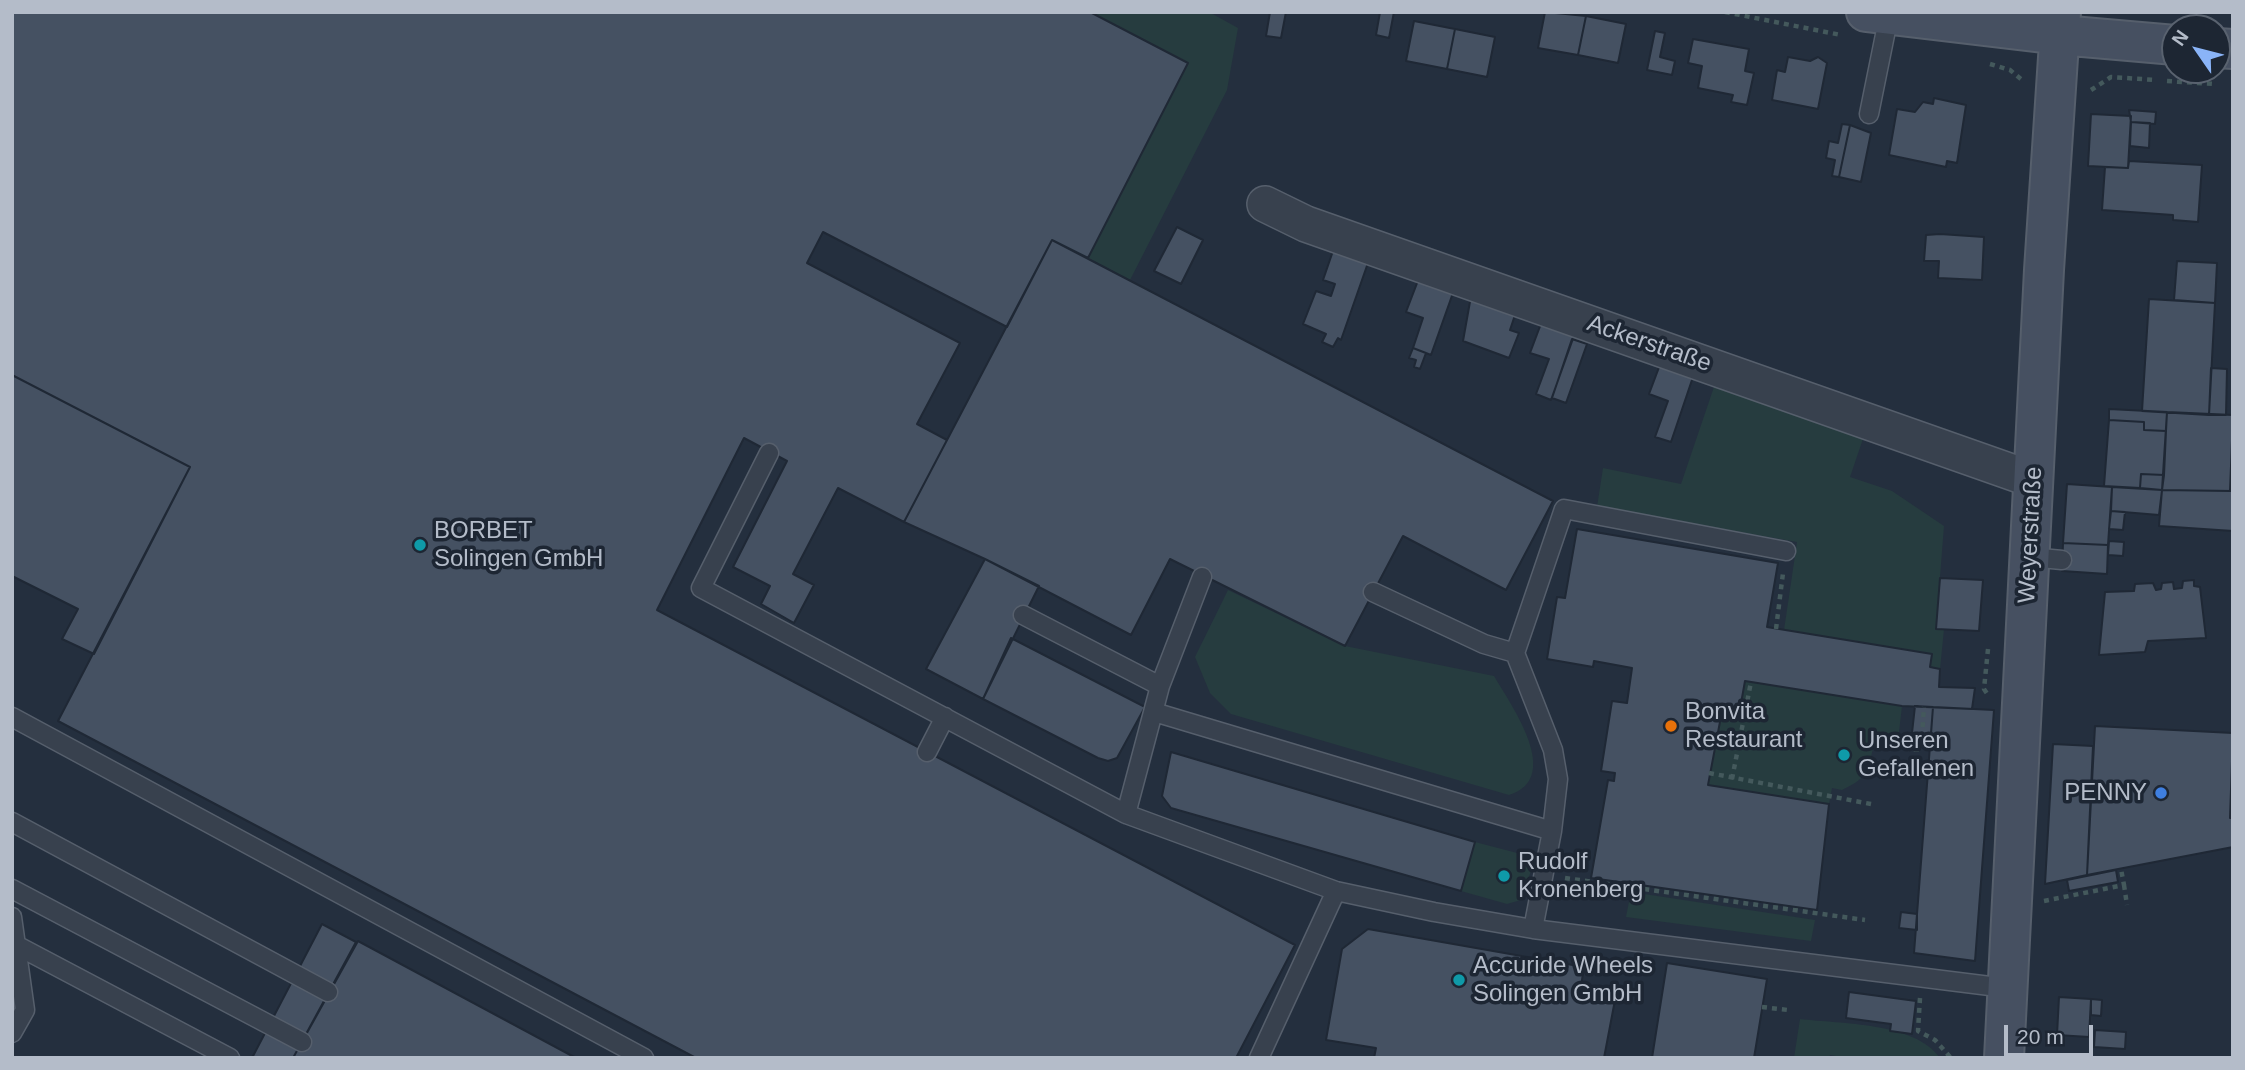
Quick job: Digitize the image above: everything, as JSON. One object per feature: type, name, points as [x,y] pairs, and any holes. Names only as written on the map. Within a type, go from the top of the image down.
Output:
[{"type":"main road","points":[[1877,14],[2060,24],[2161,42]]},
{"type":"main road","name":"Weyerstraße","points":[[2004,1058],[2006,988],[2046,559],[2034,480],[2043,284],[2060,24]]},
{"type":"street","name":"Ackerstraße","points":[[1265,204],[1306,224],[2034,480]]},
{"type":"lane","points":[[1869,114],[1877,14]]},
{"type":"lane","points":[[769,453],[701,589],[1125,814],[1336,891],[1434,912],[1533,929],[2006,988]]},
{"type":"lane","points":[[1533,929],[1552,831],[1558,779],[1553,750],[1515,653],[1564,509],[1786,551]]},
{"type":"lane","points":[[1125,814],[1160,686],[1202,577]]},
{"type":"lane","points":[[1373,592],[1484,644],[1515,653]]},
{"type":"lane","points":[[1023,615],[1160,686]]},
{"type":"lane","points":[[1154,712],[1552,831]]},
{"type":"lane","points":[[12,717],[644,1058]]},
{"type":"lane","points":[[927,752],[945,717]]},
{"type":"lane","points":[[12,822],[328,992]]},
{"type":"lane","points":[[12,888],[302,1042]]},
{"type":"lane","points":[[1261,1058],[1336,891]]},
{"type":"lane","points":[[12,917],[25,1010],[12,1033]]},
{"type":"lane","points":[[16,944],[230,1058]]},
{"type":"path","points":[[1994,64],[2018,76],[2028,88]]},
{"type":"path","points":[[2086,93],[2111,77],[2161,69]]},
{"type":"path","points":[[1776,629],[1786,551]]},
{"type":"path","points":[[1732,779],[1751,682]]},
{"type":"path","points":[[1884,747],[1921,750],[1924,707]]},
{"type":"path","points":[[1709,773],[1876,805]]},
{"type":"path","points":[[2121,869],[2127,905]]},
{"type":"path","points":[[1593,881],[1865,920]]},
{"type":"path","points":[[2039,901],[2124,885]]},
{"type":"path","points":[[1908,995],[1920,997],[1918,1031],[1935,1040],[1951,1058]]},
{"type":"path","points":[[1762,1007],[1788,1010]]},
{"type":"green space","points":[[1090,12],[1209,12],[1238,28],[1227,90],[1130,280],[1088,258],[1188,63]]},
{"type":"green space","points":[[1716,381],[1865,433],[1850,477],[1892,491],[1944,526],[1936,628],[1944,629],[1940,669],[1930,667],[1931,654],[1784,630],[1797,542],[1597,507],[1603,468],[1681,484]]},
{"type":"green space","points":[[1228,590],[1345,646],[1494,676],[1521,722],[1528,740],[1533,758],[1532,773],[1525,786],[1509,795],[1231,714],[1210,693],[1195,657]]},
{"type":"green space","points":[[1745,681],[1902,706],[1899,732],[1881,737],[1876,742],[1862,777],[1842,790],[1832,788],[1829,804],[1708,785],[1723,706],[1740,709]]},
{"type":"green space","points":[[1475,842],[1521,854],[1529,861],[1531,871],[1521,900],[1507,904],[1461,891]]},
{"type":"green space","points":[[1631,892],[1815,920],[1811,941],[1626,917]]},
{"type":"green space","points":[[1800,1019],[1896,1031],[1928,1046],[1940,1058],[1848,1058],[1830,1055],[1829,1058],[1794,1058]]},
{"type":"building","name":"BORBET Solingen GmbH","points":[[12,12],[1090,12],[1188,63],[1088,258],[1052,240],[1007,327],[823,232],[807,263],[960,343],[917,424],[947,440],[904,522],[838,488],[793,574],[814,585],[794,623],[761,604],[770,586],[733,567],[787,461],[744,438],[657,610],[1295,945],[1236,1058],[696,1058],[58,721],[190,467],[12,375]]},
{"type":"building","points":[[1270,12],[1286,12],[1281,38],[1266,36]]},
{"type":"building","points":[[1380,12],[1394,12],[1389,38],[1376,35]]},
{"type":"building","points":[[1545,12],[1586,16],[1578,55],[1538,48]]},
{"type":"building","points":[[1586,16],[1626,24],[1618,63],[1578,55]]},
{"type":"building","points":[[1414,21],[1455,29],[1447,69],[1406,61]]},
{"type":"building","points":[[1455,29],[1495,37],[1487,77],[1447,69]]},
{"type":"building","points":[[1655,31],[1665,33],[1660,57],[1675,61],[1672,75],[1647,70]]},
{"type":"building","points":[[1693,39],[1749,49],[1745,71],[1754,73],[1747,105],[1731,102],[1733,95],[1698,88],[1702,66],[1688,63]]},
{"type":"building","points":[[1788,57],[1810,61],[1818,57],[1827,63],[1818,109],[1772,100],[1777,70],[1785,72]]},
{"type":"building","points":[[1934,98],[1966,105],[1957,163],[1947,161],[1946,167],[1889,155],[1897,109],[1915,112],[1923,102],[1933,104]]},
{"type":"building","points":[[2129,110],[2156,112],[2155,124],[2131,122]]},
{"type":"building","points":[[2091,114],[2131,116],[2128,168],[2088,166]]},
{"type":"building","points":[[2131,122],[2150,123],[2149,148],[2130,146]]},
{"type":"building","points":[[1842,124],[1850,125],[1839,177],[1832,176],[1835,160],[1826,158],[1829,141],[1838,143]]},
{"type":"building","points":[[1850,125],[1871,133],[1861,182],[1839,177]]},
{"type":"building","points":[[2129,161],[2202,165],[2198,222],[2173,220],[2173,215],[2102,210],[2105,167],[2128,168]]},
{"type":"building","points":[[1177,227],[1203,240],[1181,284],[1154,271]]},
{"type":"building","points":[[1926,235],[1984,237],[1982,280],[1938,278],[1939,261],[1924,261]]},
{"type":"building","points":[[1052,240],[1553,501],[1506,590],[1403,536],[1345,646],[1170,559],[1131,635],[985,559],[904,522]]},
{"type":"building","points":[[1334,248],[1369,260],[1341,340],[1338,338],[1333,347],[1322,342],[1326,334],[1303,324],[1316,291],[1331,296],[1335,284],[1323,280]]},
{"type":"building","points":[[2177,261],[2217,263],[2215,303],[2174,300]]},
{"type":"building","points":[[1419,278],[1454,290],[1431,355],[1413,348],[1423,318],[1406,312]]},
{"type":"building","points":[[1471,296],[1516,312],[1510,330],[1519,333],[1509,358],[1463,341]]},
{"type":"building","points":[[2149,299],[2215,303],[2209,415],[2142,411]]},
{"type":"building","points":[[1542,321],[1575,333],[1551,400],[1536,394],[1549,359],[1530,353]]},
{"type":"building","points":[[1572,339],[1587,344],[1566,403],[1552,398]]},
{"type":"building","points":[[1413,348],[1426,353],[1420,369],[1414,367],[1416,360],[1409,358]]},
{"type":"building","points":[[1661,362],[1694,374],[1671,442],[1655,437],[1668,401],[1649,394]]},
{"type":"building","points":[[2211,368],[2227,369],[2226,415],[2209,415]]},
{"type":"building","points":[[12,375],[190,467],[94,654],[62,639],[78,609],[12,576]]},
{"type":"building","points":[[2109,409],[2167,412],[2166,431],[2144,430],[2144,422],[2109,420]]},
{"type":"building","points":[[2167,412],[2233,415],[2230,491],[2162,490]]},
{"type":"building","points":[[2109,420],[2144,422],[2144,430],[2166,431],[2164,475],[2141,474],[2140,488],[2104,486]]},
{"type":"building","points":[[2141,474],[2164,475],[2162,490],[2140,488]]},
{"type":"building","points":[[2067,484],[2112,487],[2108,545],[2063,543]]},
{"type":"building","points":[[2112,487],[2162,490],[2159,515],[2111,511]]},
{"type":"building","points":[[2162,490],[2233,491],[2233,531],[2159,526]]},
{"type":"building","points":[[2111,511],[2125,512],[2123,530],[2109,529]]},
{"type":"building","points":[[1577,529],[1778,563],[1767,627],[1932,654],[1930,667],[1940,669],[1939,687],[1975,688],[1972,709],[1902,706],[1745,681],[1740,709],[1723,706],[1708,785],[1829,804],[1817,910],[1591,878],[1608,780],[1614,781],[1615,773],[1601,771],[1612,701],[1627,703],[1632,668],[1594,661],[1593,667],[1547,659],[1557,597],[1565,598]]},
{"type":"building","points":[[2109,541],[2124,542],[2123,556],[2108,555]]},
{"type":"building","points":[[2063,543],[2108,545],[2107,574],[2062,571]]},
{"type":"building","points":[[985,559],[1039,586],[983,699],[926,669]]},
{"type":"building","points":[[1940,578],[1983,580],[1979,631],[1936,629]]},
{"type":"building","points":[[2194,580],[2194,586],[2200,587],[2206,638],[2148,641],[2145,652],[2099,655],[2105,592],[2134,591],[2135,584],[2153,583],[2156,590],[2161,589],[2162,583],[2173,582],[2174,589],[2182,588],[2183,581]]},
{"type":"building","points":[[1011,638],[1145,707],[1117,758],[1108,761],[1098,758],[983,699]]},
{"type":"building","points":[[1915,706],[1933,707],[1931,734],[1912,733]]},
{"type":"building","points":[[1933,707],[1994,710],[1975,961],[1914,953]]},
{"type":"building","name":"PENNY","points":[[2095,726],[2233,733],[2230,818],[2233,818],[2233,847],[2087,875]]},
{"type":"building","points":[[2053,744],[2093,746],[2087,875],[2045,884]]},
{"type":"building","points":[[1171,752],[1475,842],[1461,891],[1171,808],[1162,796]]},
{"type":"building","points":[[2116,870],[2118,882],[2069,891],[2067,880]]},
{"type":"building","points":[[1901,912],[1917,914],[1917,930],[1899,928]]},
{"type":"building","points":[[322,924],[356,942],[293,1058],[252,1058]]},
{"type":"building","name":"Accuride Wheels Solingen GmbH","points":[[1368,929],[1584,967],[1580,993],[1615,1000],[1604,1058],[1374,1058],[1376,1048],[1326,1040],[1342,949]]},
{"type":"building","points":[[358,941],[576,1058],[293,1058]]},
{"type":"building","points":[[1667,963],[1767,979],[1754,1058],[1652,1058]]},
{"type":"building","points":[[1849,992],[1916,1001],[1912,1034],[1890,1031],[1891,1024],[1846,1018]]},
{"type":"building","points":[[2059,997],[2091,999],[2089,1037],[2057,1035]]},
{"type":"building","points":[[2091,999],[2102,1000],[2101,1016],[2091,1015]]},
{"type":"building","points":[[2095,1030],[2126,1032],[2125,1049],[2094,1047]]},
{"type":"place","name":"BORBET Solingen GmbH","points":[[420,545]]},
{"type":"place","name":"Bonvita Restaurant","points":[[1671,726]]},
{"type":"place","name":"Unseren Gefallenen","points":[[1844,755]]},
{"type":"place","name":"PENNY","points":[[2161,793]]},
{"type":"place","name":"Rudolf Kronenberg","points":[[1504,876]]},
{"type":"place","name":"Accuride Wheels Solingen GmbH","points":[[1459,980]]}]
